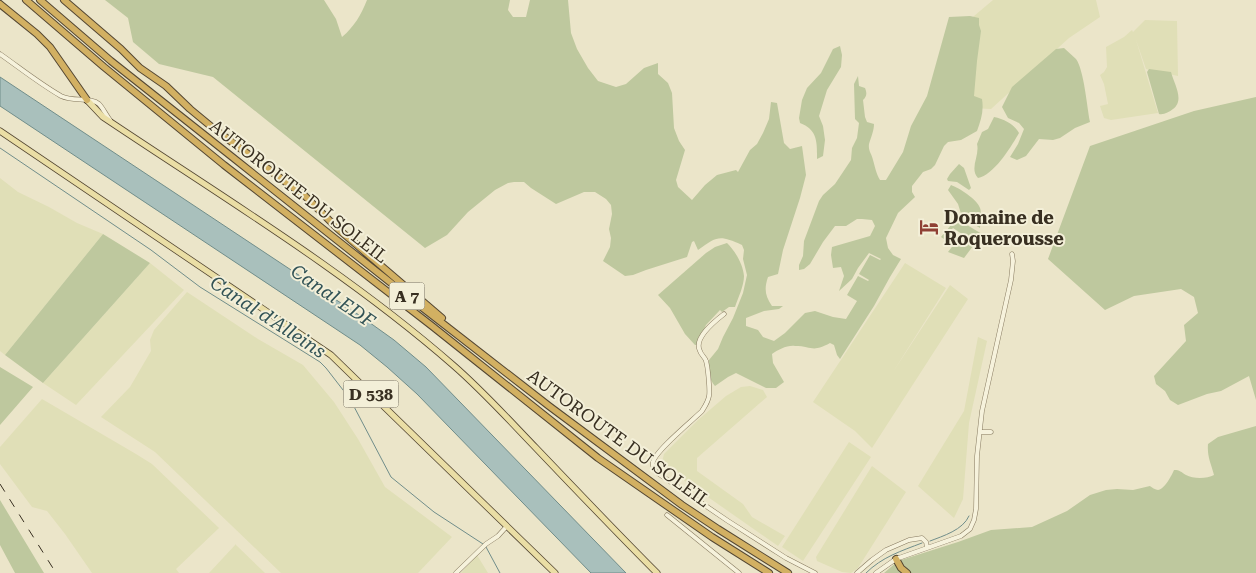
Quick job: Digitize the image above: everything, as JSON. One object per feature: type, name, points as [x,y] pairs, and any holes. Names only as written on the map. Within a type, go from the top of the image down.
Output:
[{"type":"highway","name":"AUTOROUTE DU SOLEIL","points":[[26,0],[104,67],[224,164],[590,452],[712,537],[769,573]]},
{"type":"highway","name":"AUTOROUTE DU SOLEIL","points":[[40,0],[111,61],[480,353],[682,505],[788,573]]},
{"type":"highway","points":[[64,0],[140,68],[166,86],[213,128],[305,196],[337,228],[480,353]]},
{"type":"highway","points":[[0,4],[50,47],[87,100]]},
{"type":"highway","points":[[896,559],[901,568],[907,573]]},
{"type":"main road","points":[[87,100],[103,117],[277,231],[358,288],[437,352],[486,395],[657,573]]},
{"type":"main road","name":"D 538","points":[[0,131],[331,355],[555,573]]},
{"type":"street","points":[[0,54],[63,96],[76,100],[87,100]]},
{"type":"street","points":[[876,573],[896,559],[961,536],[973,524],[976,509],[980,432],[985,396],[1011,280],[1012,254]]},
{"type":"street","points":[[724,314],[708,327],[698,345],[706,361],[710,395],[707,403],[702,411],[658,453],[652,463],[653,468],[656,472],[728,521],[786,558],[816,573]]},
{"type":"street","points":[[980,432],[991,432]]},
{"type":"street","points":[[667,515],[739,573]]},
{"type":"street","points":[[456,573],[507,526]]},
{"type":"street","points":[[857,573],[878,555],[909,540],[922,538],[926,542],[927,547]]},
{"type":"green space","points":[[105,0],[324,0],[336,19],[342,37],[357,20],[367,0],[510,0],[508,10],[513,17],[526,17],[530,0],[568,0],[571,33],[577,49],[598,81],[616,87],[626,84],[644,68],[658,63],[658,74],[668,83],[672,93],[674,128],[685,150],[676,180],[678,187],[692,200],[717,175],[736,170],[738,172],[750,150],[757,144],[763,133],[769,119],[771,102],[777,103],[784,143],[790,149],[802,146],[806,175],[783,250],[778,274],[768,277],[766,285],[767,296],[772,306],[783,306],[779,309],[764,311],[746,318],[746,326],[758,330],[763,337],[774,341],[805,313],[815,311],[846,319],[857,301],[847,295],[858,276],[869,280],[859,274],[870,255],[881,259],[869,253],[852,279],[839,291],[844,276],[841,267],[833,268],[832,247],[870,236],[875,226],[872,220],[857,219],[846,226],[835,226],[810,264],[804,269],[799,270],[803,256],[804,241],[819,201],[835,184],[851,160],[852,148],[857,138],[859,123],[855,119],[854,84],[858,76],[859,86],[865,88],[866,91],[866,96],[863,100],[865,117],[867,122],[874,124],[869,149],[880,180],[886,180],[903,152],[911,126],[927,96],[949,17],[970,16],[979,18],[981,31],[974,96],[982,99],[981,119],[977,131],[961,140],[948,142],[944,146],[935,165],[923,172],[912,186],[912,192],[915,197],[898,213],[886,238],[888,248],[893,255],[901,259],[840,359],[834,345],[830,343],[819,348],[789,346],[772,354],[773,363],[784,382],[776,388],[766,388],[736,373],[715,386],[710,378],[709,360],[718,349],[743,293],[747,275],[742,245],[719,238],[698,250],[694,241],[687,257],[625,276],[603,261],[610,247],[611,238],[609,229],[612,214],[611,205],[606,199],[595,192],[584,192],[556,204],[524,182],[514,182],[495,190],[468,212],[447,235],[425,248],[213,77],[159,64],[133,42],[128,18]]},
{"type":"green space","points":[[993,0],[1096,0],[1100,17],[1069,38],[991,109],[949,107],[961,27]]},
{"type":"green space","points":[[1145,20],[1177,21],[1178,76],[1146,69],[1136,40],[1158,113],[1111,120],[1104,118],[1100,106],[1108,104],[1100,75],[1107,67],[1106,47],[1132,30],[1133,32]]},
{"type":"green space","points":[[840,46],[842,55],[841,67],[827,90],[819,116],[825,140],[823,156],[817,159],[816,142],[813,133],[800,123],[802,100],[807,88],[821,73],[833,49]]},
{"type":"green space","points":[[1064,48],[1079,64],[1090,122],[1075,128],[1060,138],[1053,140],[1039,139],[1026,156],[1017,160],[1010,157],[1024,129],[1019,123],[1008,118],[1002,107],[1012,87],[1056,49]]},
{"type":"green space","points":[[1149,69],[1171,72],[1178,92],[1178,101],[1173,109],[1166,113],[1159,114],[1147,72]]},
{"type":"green space","points":[[1256,97],[1256,400],[1249,376],[1221,391],[1178,405],[1170,400],[1165,391],[1156,384],[1154,376],[1186,341],[1184,325],[1198,313],[1194,297],[1181,289],[1134,296],[1105,310],[1048,259],[1090,146],[1194,111]]},
{"type":"green space","points":[[994,117],[1008,122],[1019,133],[1007,153],[996,166],[984,176],[978,178],[974,170],[977,144],[982,132],[988,129]]},
{"type":"green space","points":[[959,164],[964,168],[971,188],[969,190],[957,182],[948,181],[947,179]]},
{"type":"green space","points":[[0,178],[18,192],[77,223],[103,234],[5,355],[0,351]]},
{"type":"green space","points":[[951,185],[967,194],[978,205],[981,212],[980,228],[962,217],[958,204],[948,190]]},
{"type":"green space","points":[[962,222],[982,234],[964,258],[948,252],[962,234],[953,228],[944,239],[941,237],[951,225]]},
{"type":"green space","points":[[103,234],[150,263],[43,383],[5,355]]},
{"type":"green space","points":[[727,243],[736,254],[742,267],[744,280],[742,288],[735,307],[729,307],[722,312],[720,310],[706,325],[697,345],[695,345],[685,334],[670,308],[658,295],[706,253],[715,247]]},
{"type":"green space","points":[[150,263],[184,290],[76,405],[43,383]]},
{"type":"green space","points":[[905,263],[946,288],[893,372],[950,285],[968,299],[872,448],[855,431],[813,402]]},
{"type":"green space","points":[[187,292],[258,339],[303,365],[334,402],[358,439],[385,487],[452,537],[418,573],[281,573],[155,452],[101,417],[130,387],[151,351],[150,340],[154,330]]},
{"type":"green space","points":[[978,337],[987,341],[969,423],[963,499],[954,518],[918,486],[964,411]]},
{"type":"green space","points":[[0,367],[33,387],[0,425]]},
{"type":"green space","points":[[750,386],[763,390],[767,397],[697,458],[697,471],[743,504],[752,517],[785,536],[778,546],[665,467],[662,462],[664,454],[698,420],[726,396],[741,387]]},
{"type":"green space","points":[[42,399],[152,464],[219,528],[176,569],[179,573],[92,573],[47,511],[32,507],[0,464],[0,447]]},
{"type":"green space","points":[[1256,426],[1256,573],[884,573],[898,561],[991,530],[1032,527],[1067,511],[1090,495],[1106,490],[1133,490],[1150,486],[1157,490],[1163,488],[1174,470],[1196,478],[1214,475],[1208,444],[1218,437]]},
{"type":"green space","points":[[849,442],[871,457],[803,561],[782,547]]},
{"type":"green space","points":[[872,466],[906,492],[858,568],[851,573],[842,572],[817,561],[816,557]]},
{"type":"green space","points":[[0,500],[44,573],[15,573],[0,545]]},
{"type":"green space","points":[[236,545],[265,573],[209,573]]},
{"type":"green space","points":[[477,555],[488,573],[461,573]]},
{"type":"water","name":"Canal EDF","points":[[0,77],[394,340],[426,367],[626,573],[591,573],[417,394],[360,345],[0,106]]},
{"type":"waterway","name":"Canal d'Alleins","points":[[0,148],[151,250],[200,287],[320,362],[350,399],[391,477],[434,512],[483,544]]},
{"type":"waterway","points":[[930,541],[957,529],[969,516]]},
{"type":"waterway","points":[[866,573],[885,559],[922,543]]},
{"type":"waterway","name":"Canal d'Alleins","points":[[486,547],[500,573]]},
{"type":"railway","points":[[0,484],[56,573]]},
{"type":"place","name":"Domaine de Roquerousse","points":[[929,227]]}]
